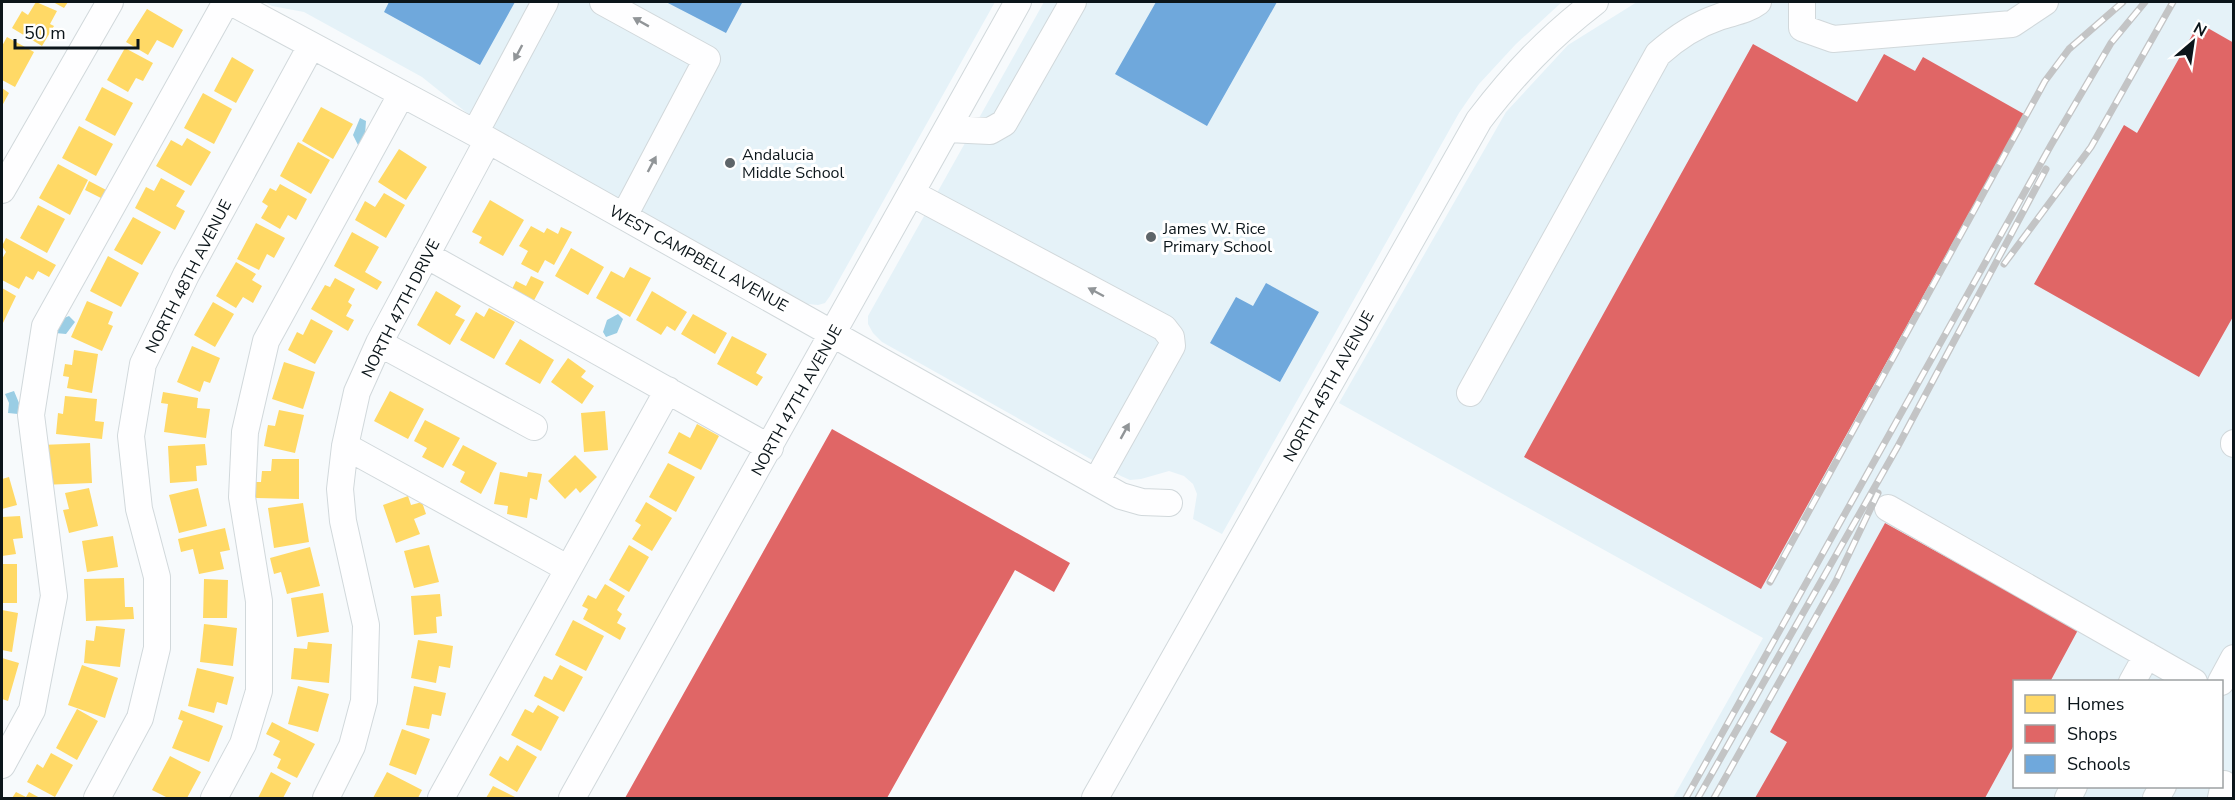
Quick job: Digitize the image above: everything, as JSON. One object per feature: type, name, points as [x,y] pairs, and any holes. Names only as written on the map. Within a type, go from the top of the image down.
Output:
[{"type":"street","points":[[2,190],[110,2]]},
{"type":"street","name":"NORTH 47TH DRIVE","points":[[326,798],[352,746],[364,701],[367,660],[366,626],[343,520],[340,489],[345,446],[357,392],[379,343],[426,255],[545,2]]},
{"type":"street","points":[[603,2],[707,59],[624,216]]},
{"type":"street","name":"NORTH 47TH AVENUE","points":[[572,798],[1018,2]]},
{"type":"street","points":[[947,129],[990,131],[1004,123],[1073,2]]},
{"type":"street","name":"NORTH 45TH AVENUE","points":[[1095,798],[1479,120],[1514,74],[1553,34],[1595,2]]},
{"type":"street","points":[[1470,393],[1658,54],[1679,36],[1718,17],[1749,8],[1758,2]]},
{"type":"street","points":[[1802,2],[1802,28],[1833,39],[2012,24],[2045,2]]},
{"type":"street","points":[[2,765],[32,710],[54,596],[31,415],[45,326],[239,4]]},
{"type":"street","name":"WEST CAMPBELL AVENUE","points":[[239,4],[311,46],[624,216],[1121,496],[1142,502],[1169,502]]},
{"type":"street","name":"NORTH 48TH AVENUE","points":[[97,798],[140,718],[157,648],[157,577],[139,510],[131,436],[143,364],[186,275],[311,46]]},
{"type":"street","points":[[214,798],[243,744],[259,691],[260,601],[242,497],[245,432],[266,341],[400,95]]},
{"type":"street","points":[[911,192],[1164,328],[1171,337],[1172,346],[1096,482]]},
{"type":"street","points":[[426,255],[770,448]]},
{"type":"street","points":[[379,343],[534,427]]},
{"type":"street","points":[[441,798],[668,390]]},
{"type":"street","points":[[345,446],[567,568]]},
{"type":"street","points":[[1888,508],[2192,680]]},
{"type":"street","points":[[2133,680],[2147,655]]},
{"type":"street","points":[[2222,680],[2234,658]]},
{"type":"shaded area","name":"Andalucia Middle School","points":[[264,2],[995,2],[830,296],[825,303],[818,305],[808,304],[472,117],[422,77],[304,12],[272,6]]},
{"type":"shaded area","name":"James W. Rice Primary School","points":[[1044,2],[1562,2],[1516,44],[1479,84],[1459,113],[1222,534],[1193,519],[1197,494],[1193,484],[1184,476],[1169,471],[1141,479],[1130,480],[1121,476],[882,342],[868,324],[868,316]]},
{"type":"shaded area","points":[[1637,2],[2233,2],[2233,798],[1673,798],[1763,638],[1339,403],[1506,112],[1568,45]]},
{"type":"water","points":[[360,118],[366,121],[365,135],[358,145],[353,135]]},
{"type":"water","points":[[618,314],[623,319],[617,333],[606,337],[603,332],[607,320]]},
{"type":"water","points":[[69,316],[75,322],[66,334],[55,333],[64,318]]},
{"type":"water","points":[[14,391],[19,403],[18,414],[8,413],[9,403],[5,394]]},
{"type":"building: Homes","points":[[36,2],[57,11],[50,24],[54,26],[42,46],[12,28],[22,11],[28,15]]},
{"type":"building: Homes","points":[[53,2],[68,2],[64,8]]},
{"type":"building: Homes","points":[[147,9],[183,30],[173,48],[157,40],[148,55],[126,42]]},
{"type":"building: Homes","points":[[7,37],[34,52],[15,87],[2,80],[2,46]]},
{"type":"building: Homes","points":[[125,48],[153,63],[143,81],[136,78],[128,92],[107,80]]},
{"type":"building: Homes","points":[[232,57],[254,70],[236,103],[214,91]]},
{"type":"building: Homes","points":[[102,87],[133,103],[115,136],[85,120]]},
{"type":"building: Homes","points":[[2,88],[9,93],[2,106]]},
{"type":"building: Homes","points":[[203,93],[232,109],[214,144],[184,128]]},
{"type":"building: Homes","points":[[321,107],[353,124],[333,159],[302,141]]},
{"type":"building: Homes","points":[[79,126],[113,144],[96,176],[62,158]]},
{"type":"building: Homes","points":[[187,138],[211,152],[191,186],[156,166],[171,140],[182,146]]},
{"type":"building: Homes","points":[[298,142],[330,160],[311,194],[280,176]]},
{"type":"building: Homes","points":[[399,149],[427,167],[406,200],[378,182]]},
{"type":"building: Homes","points":[[58,164],[88,180],[70,215],[39,198]]},
{"type":"building: Homes","points":[[161,178],[185,191],[176,206],[185,211],[175,230],[135,208],[146,187],[154,191]]},
{"type":"building: Homes","points":[[89,181],[110,192],[105,200],[85,190]]},
{"type":"building: Homes","points":[[280,184],[307,199],[296,220],[288,215],[280,229],[261,218],[268,206],[262,202],[270,188],[276,191]]},
{"type":"building: Homes","points":[[384,193],[405,205],[386,238],[355,220],[365,201],[375,207]]},
{"type":"building: Homes","points":[[490,200],[524,220],[503,256],[479,243],[482,237],[472,232]]},
{"type":"building: Homes","points":[[38,205],[65,219],[47,253],[20,238]]},
{"type":"building: Homes","points":[[133,217],[161,232],[142,265],[114,250]]},
{"type":"building: Homes","points":[[256,223],[285,238],[274,258],[267,254],[259,270],[237,259]]},
{"type":"building: Homes","points":[[531,226],[544,233],[547,228],[558,234],[561,227],[572,232],[554,265],[545,260],[538,273],[521,264],[528,251],[519,246]]},
{"type":"building: Homes","points":[[352,232],[379,247],[365,272],[382,282],[377,290],[334,266]]},
{"type":"building: Homes","points":[[6,238],[56,265],[49,277],[38,271],[33,280],[26,276],[19,289],[2,280],[2,259],[6,252],[2,246]]},
{"type":"building: Homes","points":[[571,248],[604,267],[588,295],[555,276]]},
{"type":"building: Homes","points":[[108,256],[139,273],[121,307],[90,291]]},
{"type":"building: Homes","points":[[236,262],[256,274],[252,280],[262,286],[253,303],[243,297],[236,308],[216,296]]},
{"type":"building: Homes","points":[[630,267],[651,278],[630,317],[596,298],[611,271],[624,278]]},
{"type":"building: Homes","points":[[531,276],[544,282],[532,304],[510,293],[516,281],[526,286]]},
{"type":"building: Homes","points":[[335,278],[355,289],[348,302],[352,305],[346,316],[354,320],[348,331],[311,309],[325,285],[330,287]]},
{"type":"building: Homes","points":[[2,288],[16,296],[2,325]]},
{"type":"building: Homes","points":[[436,291],[461,306],[455,315],[465,320],[450,345],[417,325]]},
{"type":"building: Homes","points":[[652,291],[687,312],[675,331],[667,326],[661,335],[636,320]]},
{"type":"building: Homes","points":[[87,301],[113,312],[108,324],[113,326],[102,351],[71,337]]},
{"type":"building: Homes","points":[[213,302],[234,314],[215,347],[194,335]]},
{"type":"building: Homes","points":[[489,308],[515,322],[494,359],[460,340],[476,312],[484,317]]},
{"type":"building: Homes","points":[[693,314],[727,333],[715,354],[681,334]]},
{"type":"building: Homes","points":[[311,319],[333,331],[315,364],[288,350],[297,332],[303,335]]},
{"type":"building: Homes","points":[[732,336],[767,354],[756,373],[763,377],[757,386],[717,364]]},
{"type":"building: Homes","points":[[520,339],[554,360],[540,384],[505,364]]},
{"type":"building: Homes","points":[[192,346],[220,358],[210,383],[204,381],[200,392],[177,382]]},
{"type":"building: Homes","points":[[74,350],[98,354],[92,393],[67,388],[69,377],[63,376],[65,364],[72,365]]},
{"type":"building: Homes","points":[[568,358],[586,371],[581,377],[594,386],[582,404],[551,382]]},
{"type":"building: Homes","points":[[284,362],[315,372],[303,409],[272,399]]},
{"type":"building: Homes","points":[[390,391],[424,409],[408,439],[374,421]]},
{"type":"building: Homes","points":[[163,392],[198,398],[197,408],[210,409],[206,438],[164,432],[168,404],[161,403]]},
{"type":"building: Homes","points":[[65,396],[97,399],[95,421],[104,422],[102,439],[56,434],[58,413],[63,414]]},
{"type":"building: Homes","points":[[279,410],[304,415],[295,453],[264,446],[268,425],[275,426]]},
{"type":"building: Homes","points":[[605,411],[608,450],[584,452],[581,413]]},
{"type":"building: Homes","points":[[425,420],[460,438],[443,468],[422,457],[427,448],[414,441]]},
{"type":"building: Homes","points":[[697,424],[719,436],[701,470],[668,453],[679,432],[690,438]]},
{"type":"building: Homes","points":[[90,443],[92,483],[42,485],[41,445]]},
{"type":"building: Homes","points":[[205,444],[207,465],[196,466],[197,481],[170,483],[168,446]]},
{"type":"building: Homes","points":[[463,445],[497,463],[481,494],[460,482],[465,472],[452,465]]},
{"type":"building: Homes","points":[[575,455],[597,477],[580,493],[576,488],[565,499],[548,481]]},
{"type":"building: Homes","points":[[272,459],[299,459],[299,499],[256,498],[256,482],[261,482],[262,471],[271,471]]},
{"type":"building: Homes","points":[[668,463],[695,477],[676,512],[649,497]]},
{"type":"building: Homes","points":[[500,472],[527,477],[528,472],[542,474],[537,500],[530,498],[527,518],[507,514],[508,506],[494,504]]},
{"type":"building: Homes","points":[[9,477],[17,505],[2,509],[2,479]]},
{"type":"building: Homes","points":[[89,488],[98,526],[69,533],[63,510],[69,509],[65,493]]},
{"type":"building: Homes","points":[[198,488],[207,526],[179,533],[169,495]]},
{"type":"building: Homes","points":[[408,496],[411,505],[422,502],[426,514],[414,519],[420,534],[396,543],[383,505]]},
{"type":"building: Homes","points":[[646,502],[672,518],[652,551],[632,539],[641,525],[635,521]]},
{"type":"building: Homes","points":[[303,503],[309,542],[274,548],[268,508]]},
{"type":"building: Homes","points":[[20,516],[23,538],[13,539],[16,554],[2,556],[2,517]]},
{"type":"building: Homes","points":[[225,528],[230,550],[220,552],[224,569],[199,574],[193,549],[181,552],[178,539]]},
{"type":"building: Homes","points":[[113,536],[118,567],[87,572],[82,541]]},
{"type":"building: Homes","points":[[429,545],[439,582],[414,588],[404,551]]},
{"type":"building: Homes","points":[[629,545],[649,557],[629,592],[609,580]]},
{"type":"building: Homes","points":[[310,547],[320,586],[287,594],[281,572],[274,574],[270,558]]},
{"type":"building: Homes","points":[[2,564],[17,564],[17,603],[2,603]]},
{"type":"building: Homes","points":[[124,578],[125,607],[133,607],[134,619],[86,621],[84,579]]},
{"type":"building: Homes","points":[[204,579],[228,580],[227,618],[203,618]]},
{"type":"building: Homes","points":[[605,584],[625,596],[617,610],[622,614],[617,623],[626,628],[620,640],[583,619],[588,609],[582,606],[588,595],[596,599]]},
{"type":"building: Homes","points":[[323,593],[329,632],[297,637],[291,598]]},
{"type":"building: Homes","points":[[440,594],[442,616],[436,617],[437,633],[414,635],[411,596]]},
{"type":"building: Homes","points":[[2,610],[18,613],[12,652],[2,650]]},
{"type":"building: Homes","points":[[573,620],[604,636],[586,671],[555,655]]},
{"type":"building: Homes","points":[[204,624],[237,628],[233,666],[200,662]]},
{"type":"building: Homes","points":[[96,626],[125,629],[120,667],[84,663],[86,640],[94,641]]},
{"type":"building: Homes","points":[[418,640],[453,646],[450,668],[439,666],[436,683],[411,678]]},
{"type":"building: Homes","points":[[308,642],[332,644],[329,683],[291,679],[294,648],[307,649]]},
{"type":"building: Homes","points":[[2,658],[19,663],[8,701],[2,699]]},
{"type":"building: Homes","points":[[82,665],[118,678],[105,718],[68,705]]},
{"type":"building: Homes","points":[[560,665],[583,677],[564,712],[534,696],[544,676],[552,680]]},
{"type":"building: Homes","points":[[197,668],[234,677],[227,705],[217,702],[214,713],[188,706]]},
{"type":"building: Homes","points":[[298,686],[329,694],[318,732],[288,724]]},
{"type":"building: Homes","points":[[414,686],[446,693],[441,716],[432,714],[429,729],[406,725]]},
{"type":"building: Homes","points":[[538,705],[559,717],[541,751],[511,735],[525,709],[533,713]]},
{"type":"building: Homes","points":[[77,709],[98,721],[77,760],[56,748]]},
{"type":"building: Homes","points":[[181,710],[223,726],[209,762],[172,748],[183,721],[178,719]]},
{"type":"building: Homes","points":[[272,722],[315,744],[297,778],[277,768],[281,759],[273,755],[280,741],[266,734]]},
{"type":"building: Homes","points":[[402,729],[430,739],[416,775],[389,765]]},
{"type":"building: Homes","points":[[517,745],[537,757],[517,792],[489,775],[500,756],[508,761]]},
{"type":"building: Homes","points":[[51,753],[73,765],[55,797],[27,782],[37,764],[43,768]]},
{"type":"building: Homes","points":[[170,756],[201,772],[187,798],[168,798],[152,790]]},
{"type":"building: Homes","points":[[271,772],[291,783],[283,798],[258,798]]},
{"type":"building: Homes","points":[[387,772],[422,790],[418,798],[373,798]]},
{"type":"building: Homes","points":[[493,786],[517,798],[486,798]]},
{"type":"building: Homes","points":[[16,792],[26,797],[29,792],[40,798],[12,798]]},
{"type":"building: Shops","points":[[2199,23],[2234,43],[2234,315],[2199,377],[2034,284],[2124,125],[2137,133]]},
{"type":"building: Shops","points":[[1753,44],[1857,102],[1884,54],[1915,71],[1923,57],[2024,114],[1761,589],[1524,457]]},
{"type":"building: Shops","points":[[832,429],[1070,563],[1054,592],[1015,570],[887,798],[625,798]]},
{"type":"building: Shops","points":[[1885,523],[2078,630],[2051,680],[2013,680],[2013,747],[1985,798],[1755,798],[1787,742],[1770,732]]},
{"type":"building: Schools","points":[[389,2],[515,2],[480,65],[384,12]]},
{"type":"building: Schools","points":[[666,2],[739,2],[742,3],[726,33]]},
{"type":"building: Schools","points":[[1156,2],[1277,2],[1207,126],[1115,74]]},
{"type":"building: Schools","points":[[1266,283],[1319,312],[1280,382],[1210,343],[1236,297],[1253,306]]},
{"type":"railway","points":[[1770,582],[2045,81],[2069,49],[2123,2]]},
{"type":"railway","points":[[1686,798],[2051,145],[2111,43],[2145,2]]},
{"type":"railway","points":[[2004,264],[2091,147],[2173,2]]},
{"type":"railway","points":[[1698,798],[1898,446],[2046,169]]},
{"type":"railway","points":[[1714,798],[1836,581],[1878,493]]},
{"type":"place","name":"Andalucia Middle School","points":[[730,163]]},
{"type":"place","name":"James W. Rice Primary School","points":[[1151,237]]}]
